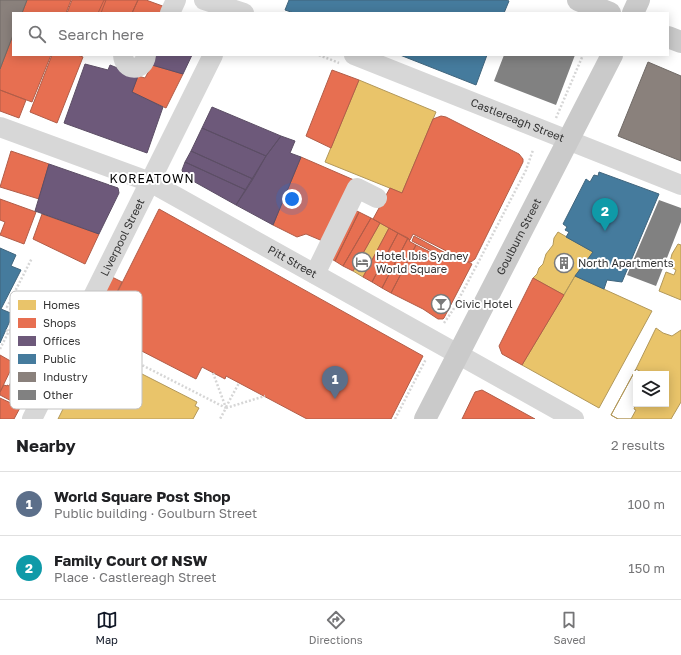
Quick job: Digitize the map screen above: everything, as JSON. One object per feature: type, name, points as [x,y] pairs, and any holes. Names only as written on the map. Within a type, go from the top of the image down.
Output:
[{"type":"main road","points":[[578,0],[608,12]]},
{"type":"main road","points":[[633,12],[639,0]]},
{"type":"main road","points":[[669,37],[681,42]]},
{"type":"main road","name":"Goulburn Street","points":[[426,419],[612,56]]},
{"type":"street","points":[[170,12],[176,0]]},
{"type":"street","points":[[204,0],[238,9]]},
{"type":"street","points":[[123,56],[125,63],[136,68],[145,61],[148,56]]},
{"type":"street","name":"Liverpool Street","points":[[96,291],[213,56]]},
{"type":"street","name":"Castlereagh Street","points":[[356,56],[681,185]]},
{"type":"street","name":"Pitt Street","points":[[0,127],[150,182],[574,419]]},
{"type":"street","points":[[315,274],[357,188],[377,198]]},
{"type":"street","name":"Liverpool Street","points":[[32,419],[37,409]]},
{"type":"path","points":[[555,119],[583,56]]},
{"type":"path","points":[[444,323],[453,310],[491,239],[526,170],[533,150]]},
{"type":"path","points":[[16,291],[32,258]]},
{"type":"path","points":[[10,302],[7,308],[10,309]]},
{"type":"path","points":[[0,349],[10,326]]},
{"type":"path","points":[[395,419],[426,358]]},
{"type":"path","points":[[142,365],[226,408],[265,396]]},
{"type":"path","points":[[213,373],[226,408]]},
{"type":"path","points":[[220,419],[239,383]]},
{"type":"building: Homes","points":[[359,80],[436,112],[402,193],[325,162]]},
{"type":"building: Homes","points":[[380,223],[389,228],[363,277],[353,271]]},
{"type":"building: Homes","name":"North Apartments","points":[[558,232],[593,252],[575,276],[564,295],[533,278],[543,264],[546,254],[553,245],[554,238]]},
{"type":"building: Homes","points":[[678,244],[681,245],[681,300],[659,291],[666,272],[674,275],[676,270],[669,266],[672,254]]},
{"type":"building: Homes","points":[[575,276],[652,311],[599,408],[522,365]]},
{"type":"building: Homes","points":[[656,328],[663,333],[672,336],[681,330],[681,402],[671,419],[618,419],[611,415],[633,375],[633,407],[669,407],[669,371],[635,371]]},
{"type":"building: Homes","points":[[142,374],[197,402],[195,406],[199,408],[193,419],[58,419],[63,409],[142,409]]},
{"type":"building: Homes","points":[[633,375],[633,407],[635,407],[634,409],[636,410],[631,419],[618,419],[611,415]]},
{"type":"building: Shops","points":[[27,0],[71,0],[66,12],[22,12]]},
{"type":"building: Shops","points":[[72,0],[106,0],[101,12],[67,12]]},
{"type":"building: Shops","points":[[104,0],[138,0],[132,12],[98,12]]},
{"type":"building: Shops","points":[[138,0],[146,0],[168,8],[166,12],[132,12]]},
{"type":"building: Shops","points":[[12,38],[12,56],[51,56],[32,102],[0,90],[0,69]]},
{"type":"building: Shops","points":[[52,56],[83,57],[57,123],[30,112]]},
{"type":"building: Shops","points":[[152,65],[183,74],[166,108],[132,92],[138,76],[145,78]]},
{"type":"building: Shops","points":[[332,70],[359,80],[331,148],[306,136]]},
{"type":"building: Shops","points":[[0,90],[26,100],[19,118],[0,111]]},
{"type":"building: Shops","points":[[441,116],[446,117],[519,154],[523,159],[523,162],[475,259],[471,262],[468,262],[413,234],[410,240],[373,219],[390,188],[402,193],[433,119]]},
{"type":"building: Shops","points":[[11,151],[49,164],[39,199],[0,187]]},
{"type":"building: Shops","points":[[301,157],[354,180],[325,242],[306,234],[297,237],[273,225]]},
{"type":"building: Shops","points":[[0,199],[36,212],[24,244],[0,235],[5,222],[0,220]]},
{"type":"building: Shops","points":[[350,208],[359,212],[335,261],[325,255]]},
{"type":"building: Shops","points":[[159,209],[423,356],[391,419],[307,419],[226,376],[225,379],[202,367],[196,379],[142,351],[142,291],[118,291]]},
{"type":"building: Shops","points":[[359,212],[371,218],[343,266],[335,261]]},
{"type":"building: Shops","points":[[42,214],[99,234],[85,264],[33,239]]},
{"type":"building: Shops","points":[[371,218],[380,223],[353,271],[343,266]]},
{"type":"building: Shops","points":[[389,228],[398,233],[372,282],[363,277]]},
{"type":"building: Shops","points":[[398,233],[408,238],[382,288],[372,282]]},
{"type":"building: Shops","points":[[414,236],[451,256],[449,260],[412,241]]},
{"type":"building: Shops","points":[[408,238],[410,240],[409,241],[416,245],[391,293],[382,288]]},
{"type":"building: Shops","points":[[416,245],[450,262],[454,255],[472,264],[443,319],[438,319],[423,309],[391,293]]},
{"type":"building: Shops","points":[[112,277],[122,282],[118,291],[105,291]]},
{"type":"building: Shops","points":[[533,278],[564,295],[522,365],[502,354],[499,346]]},
{"type":"building: Shops","points":[[0,355],[10,361],[10,371],[0,392]]},
{"type":"building: Shops","points":[[10,384],[10,400],[0,395],[4,385],[9,386]]},
{"type":"building: Shops","points":[[482,390],[535,419],[462,419],[475,392]]},
{"type":"building: Shops","points":[[0,398],[10,403],[10,409],[19,409],[14,419],[0,419]]},
{"type":"building: Offices","points":[[156,56],[192,56],[183,74],[152,65]]},
{"type":"building: Offices","points":[[85,64],[108,70],[110,65],[138,76],[132,92],[163,107],[147,153],[64,123]]},
{"type":"building: Offices","points":[[212,107],[281,136],[266,156],[202,128]]},
{"type":"building: Offices","points":[[202,128],[266,156],[253,179],[191,151]]},
{"type":"building: Offices","points":[[281,136],[295,141],[290,153],[301,157],[273,225],[236,205],[266,156]]},
{"type":"building: Offices","points":[[191,151],[253,179],[246,190],[185,162]]},
{"type":"building: Offices","points":[[185,162],[246,190],[236,205],[184,176],[182,170]]},
{"type":"building: Offices","points":[[49,164],[118,188],[119,193],[99,234],[35,211]]},
{"type":"building: Public","points":[[289,0],[509,1],[504,12],[291,12],[285,10]]},
{"type":"building: Public","points":[[403,56],[487,56],[476,85]]},
{"type":"building: Public","points":[[599,172],[659,194],[622,282],[607,280],[604,289],[575,276],[593,252],[566,237],[569,232],[565,230],[567,227],[563,224],[586,179],[590,182],[594,175],[598,176]]},
{"type":"building: Public","points":[[0,248],[16,255],[11,266],[21,270],[1,309],[10,313],[10,321],[0,343]]},
{"type":"building: Industry","points":[[0,0],[27,0],[22,12],[12,12],[12,38],[0,69]]},
{"type":"building: Industry","points":[[648,62],[681,76],[681,161],[618,136]]},
{"type":"building: Other","points":[[504,56],[575,56],[556,105],[494,81]]},
{"type":"building: Other","points":[[659,200],[681,208],[681,222],[656,286],[627,275]]},
{"type":"place","name":"Family Court Of NSW","points":[[605,231]]},
{"type":"place","name":"Hotel Ibis Sydney World Square","points":[[362,262]]},
{"type":"place","name":"North Apartments","points":[[564,263]]},
{"type":"place","name":"Civic Hotel","points":[[441,304]]},
{"type":"place","name":"World Square Post Shop","points":[[335,399]]},
{"type":"district","name":"KOREATOWN","points":[[152,179]]}]
